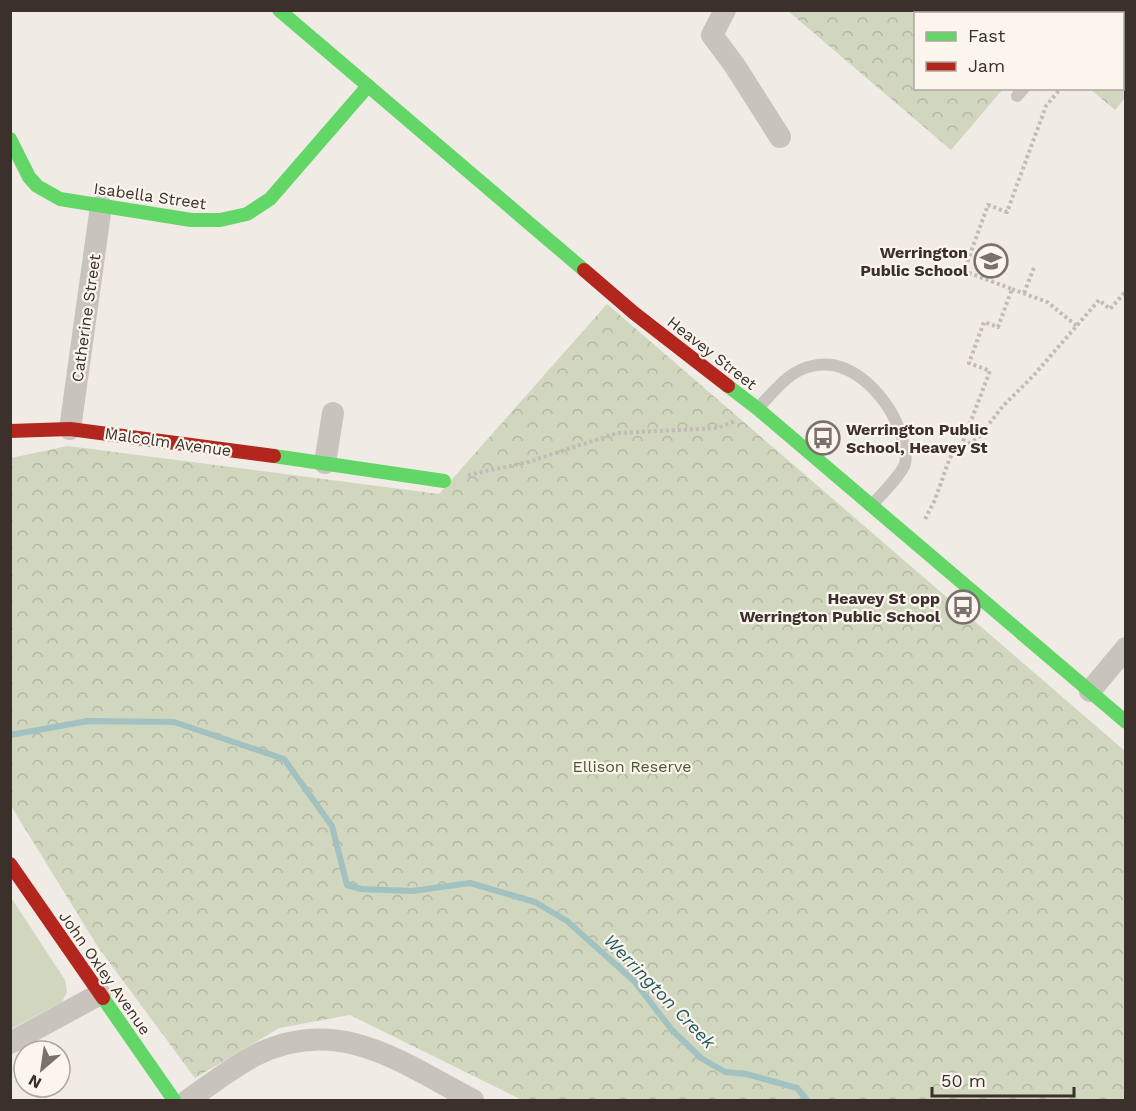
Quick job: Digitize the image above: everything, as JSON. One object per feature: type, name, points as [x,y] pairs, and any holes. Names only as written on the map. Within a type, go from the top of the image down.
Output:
[{"type":"street","name":"Heavey Street","points":[[279,10],[634,313],[758,409],[1125,722]]},
{"type":"street","points":[[725,10],[712,35],[735,66],[780,137]]},
{"type":"street","name":"Isabella Street","points":[[10,139],[24,168],[37,186],[60,199],[191,220],[220,220],[247,214],[260,207],[280,189],[368,86]]},
{"type":"street","name":"Catherine Street","points":[[70,429],[101,207]]},
{"type":"street","points":[[325,463],[333,413]]},
{"type":"street","name":"Malcolm Avenue","points":[[10,431],[70,429],[444,481]]},
{"type":"street","points":[[1090,691],[1125,648]]},
{"type":"street","name":"John Oxley Avenue","points":[[10,864],[174,1101]]},
{"type":"street","points":[[10,1043],[100,994]]},
{"type":"street","points":[[188,1101],[258,1054],[290,1044],[322,1040],[348,1041],[372,1048],[473,1101]]},
{"type":"lane","points":[[758,409],[792,374],[811,366],[835,365],[850,371],[865,382],[891,410],[899,428],[905,454],[905,463],[889,486],[871,505]]},
{"type":"path","points":[[1059,90],[1046,106],[1007,212],[988,205],[964,271],[1047,302],[1077,327]]},
{"type":"path","points":[[1023,293],[1035,265]]},
{"type":"path","points":[[961,447],[990,371],[969,363],[984,322],[998,327],[1012,289]]},
{"type":"path","points":[[922,524],[935,500],[954,451],[977,439],[1003,406],[1034,375],[1100,300],[1110,309],[1125,291]]},
{"type":"path","points":[[444,481],[528,462],[617,433],[718,428],[735,421]]},
{"type":"green space","points":[[788,11],[1069,11],[914,12],[914,90],[1002,90],[951,150]]},
{"type":"green space","points":[[1124,74],[1125,98],[1115,110],[1091,90],[1124,90]]},
{"type":"green space","name":"Ellison Reserve","points":[[607,304],[1125,751],[1125,1100],[522,1100],[350,1015],[279,1028],[195,1078],[98,947],[11,806],[11,458],[68,446],[439,494]]},
{"type":"green space","points":[[10,896],[65,980],[67,992],[62,1002],[11,1029]]},
{"type":"waterway","name":"Werrington Creek","points":[[10,735],[88,721],[174,722],[284,759],[332,826],[347,885],[361,889],[412,891],[470,883],[535,902],[567,921],[634,981],[672,1030],[701,1058],[725,1072],[746,1074],[797,1088],[807,1100]]},
{"type":"traffic: fast","points":[[279,10],[584,270]]},
{"type":"traffic: fast","points":[[10,139],[29,177],[37,186],[60,199],[191,220],[220,220],[247,214],[270,199],[368,86]]},
{"type":"traffic: fast","points":[[728,386],[1126,722]]},
{"type":"traffic: fast","points":[[274,456],[444,481]]},
{"type":"traffic: fast","points":[[103,998],[174,1100]]},
{"type":"traffic: jam","points":[[584,270],[634,313],[728,386]]},
{"type":"traffic: jam","points":[[10,431],[70,429],[274,456]]},
{"type":"traffic: jam","points":[[10,864],[103,998]]},
{"type":"place","name":"Werrington Public School","points":[[991,261]]},
{"type":"place","name":"Werrington Public School, Heavey St","points":[[823,438]]},
{"type":"place","name":"Heavey St opp Werrington Public School","points":[[963,607]]}]
